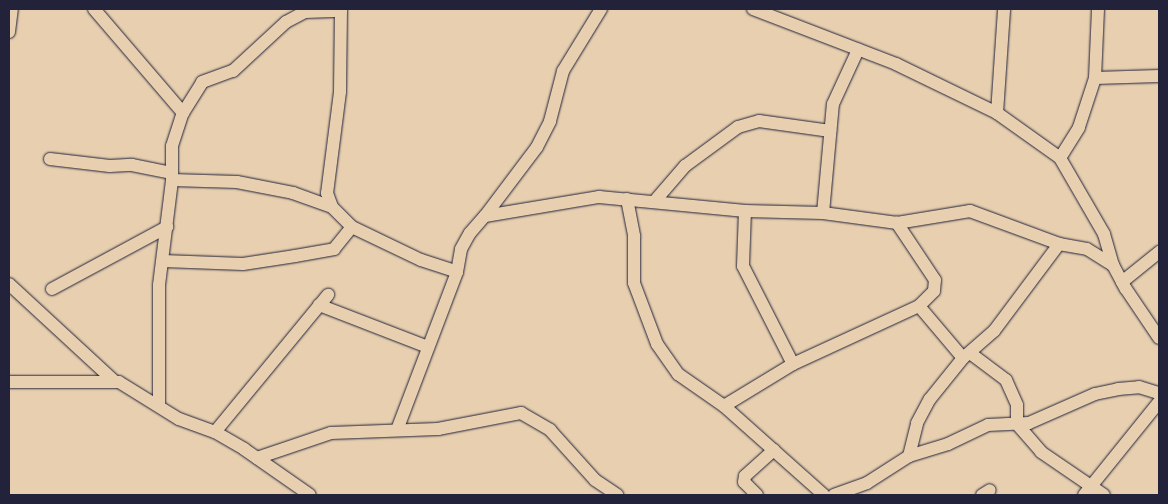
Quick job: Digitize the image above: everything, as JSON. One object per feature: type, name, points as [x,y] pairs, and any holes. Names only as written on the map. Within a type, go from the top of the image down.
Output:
[{"type":"street","points":[[9,32],[12,9]]},
{"type":"street","points":[[94,9],[183,113]]},
{"type":"street","points":[[397,430],[457,272],[461,249],[538,148],[550,121],[563,71],[601,9]]},
{"type":"street","points":[[754,9],[896,64],[997,113],[1060,158],[1104,234],[1113,265],[1122,282],[1159,338]]},
{"type":"street","points":[[997,113],[1004,9]]},
{"type":"street","points":[[1060,158],[1079,127],[1095,78],[1098,9]]},
{"type":"street","points":[[159,406],[159,285],[167,227],[174,133],[183,113],[202,82],[234,71],[286,22],[305,12],[341,10],[340,92],[328,193],[332,206],[352,227],[421,260],[457,272]]},
{"type":"street","points":[[824,213],[833,104],[858,50]]},
{"type":"street","points":[[1095,78],[1159,76]]},
{"type":"street","points":[[654,202],[685,166],[738,127],[759,121],[830,132]]},
{"type":"street","points":[[50,159],[110,166],[132,165],[172,176],[236,182],[293,194],[332,206]]},
{"type":"street","points":[[485,216],[599,197],[746,211],[824,213],[897,222],[970,211],[1059,244],[1087,249],[1113,265]]},
{"type":"street","points":[[627,199],[634,236],[634,283],[657,344],[678,374],[724,406],[824,495]]},
{"type":"street","points":[[746,211],[744,266],[793,364]]},
{"type":"street","points":[[724,406],[793,364],[919,306],[934,291],[935,280],[897,222]]},
{"type":"street","points":[[52,289],[167,227]]},
{"type":"street","points":[[163,261],[243,264],[295,256],[334,248],[352,227]]},
{"type":"street","points":[[909,456],[916,423],[930,399],[967,356],[994,331],[1059,244]]},
{"type":"street","points":[[1122,282],[1159,252]]},
{"type":"street","points":[[9,284],[114,381],[179,419],[215,432],[257,458],[310,495]]},
{"type":"street","points":[[215,432],[324,300],[428,347]]},
{"type":"street","points":[[919,306],[928,320],[967,356],[1006,380],[1017,405],[1017,424],[1041,452],[1088,491],[1104,495]]},
{"type":"street","points":[[9,382],[114,381]]},
{"type":"street","points":[[834,495],[867,483],[909,456],[948,444],[988,425],[1029,423],[1103,393],[1139,387],[1159,392]]},
{"type":"street","points":[[1088,491],[1159,402]]},
{"type":"street","points":[[257,458],[331,433],[438,430],[521,413],[550,430],[595,480],[617,495]]},
{"type":"street","points":[[757,495],[744,482],[746,476],[774,450]]}]
